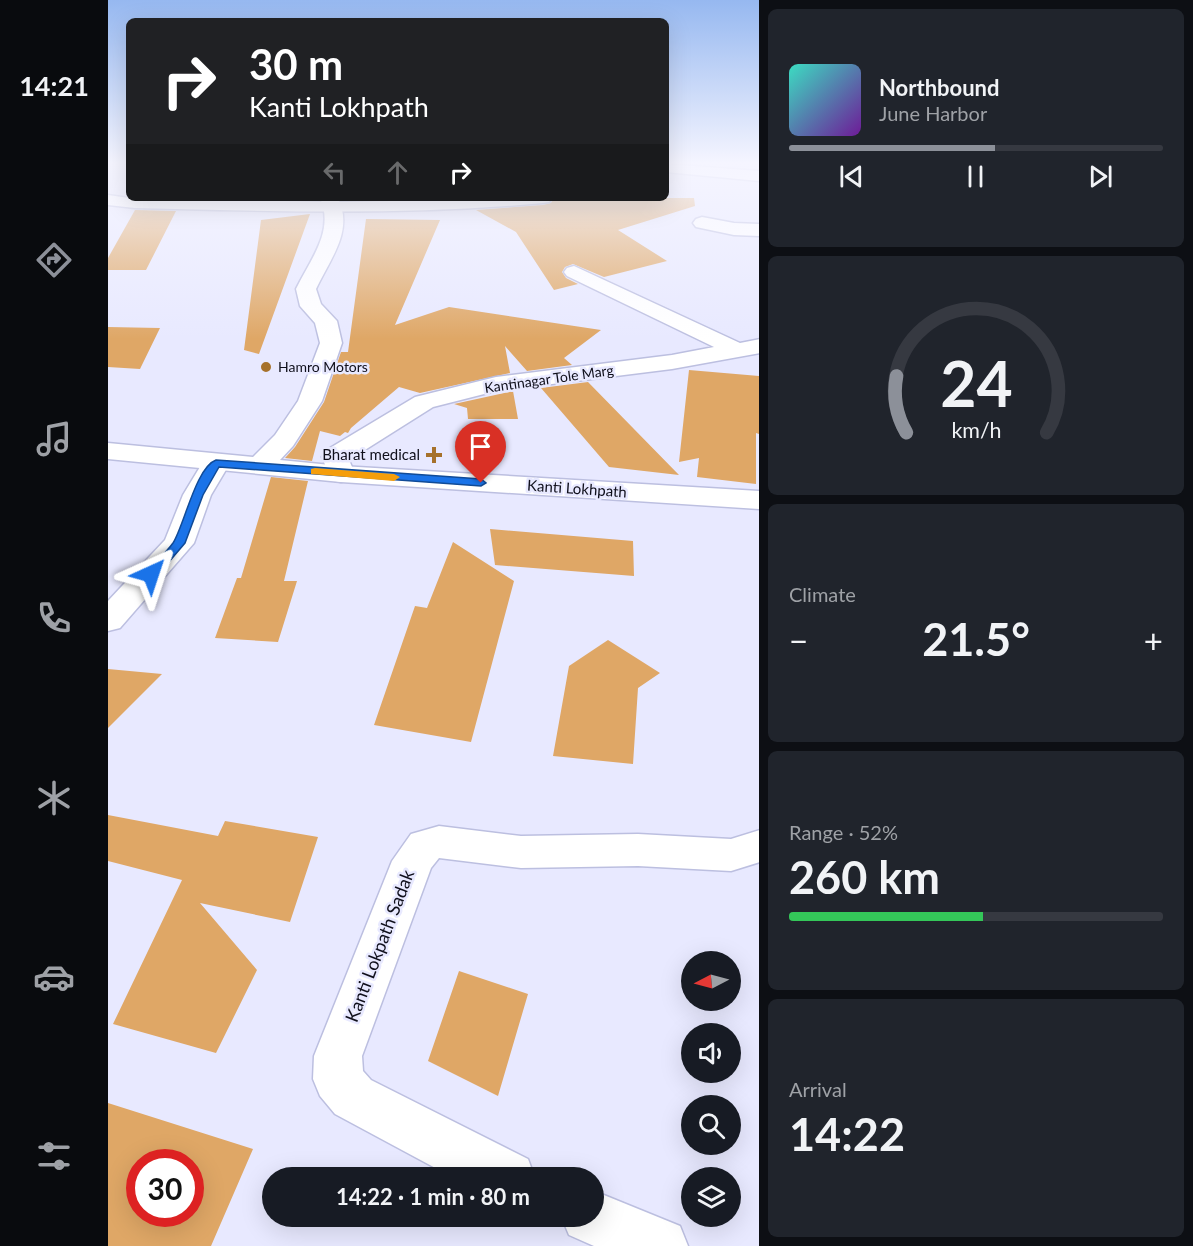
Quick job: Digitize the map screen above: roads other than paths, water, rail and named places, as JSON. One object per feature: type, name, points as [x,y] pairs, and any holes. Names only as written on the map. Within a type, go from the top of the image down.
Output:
[{"type":"street","points":[[259,467],[284,440],[310,401],[331,343],[326,321],[311,306],[306,289],[336,226],[335,222]]},
{"type":"street","points":[[702,223],[734,229],[759,230]]},
{"type":"street","points":[[574,272],[748,348]]},
{"type":"street","name":"Kantinagar Tole Marg","points":[[341,474],[335,457],[424,402],[496,384],[672,362],[748,348]]},
{"type":"street","name":"Kanti Lokhpath","points":[[108,451],[341,474],[759,501]]},
{"type":"street","points":[[108,621],[179,543],[197,495],[216,463]]},
{"type":"street","name":"Kanti Lokpath Sadak","points":[[488,1167],[352,1097],[338,1078],[338,1056],[372,963],[413,861],[426,845],[440,842],[521,852],[638,850],[731,855],[759,846]]},
{"type":"street","points":[[604,1223],[660,1246]]},
{"type":"place","name":"Hamro Motors","points":[[266,367]]},
{"type":"place","name":"Bharat medical","points":[[434,455]]}]
